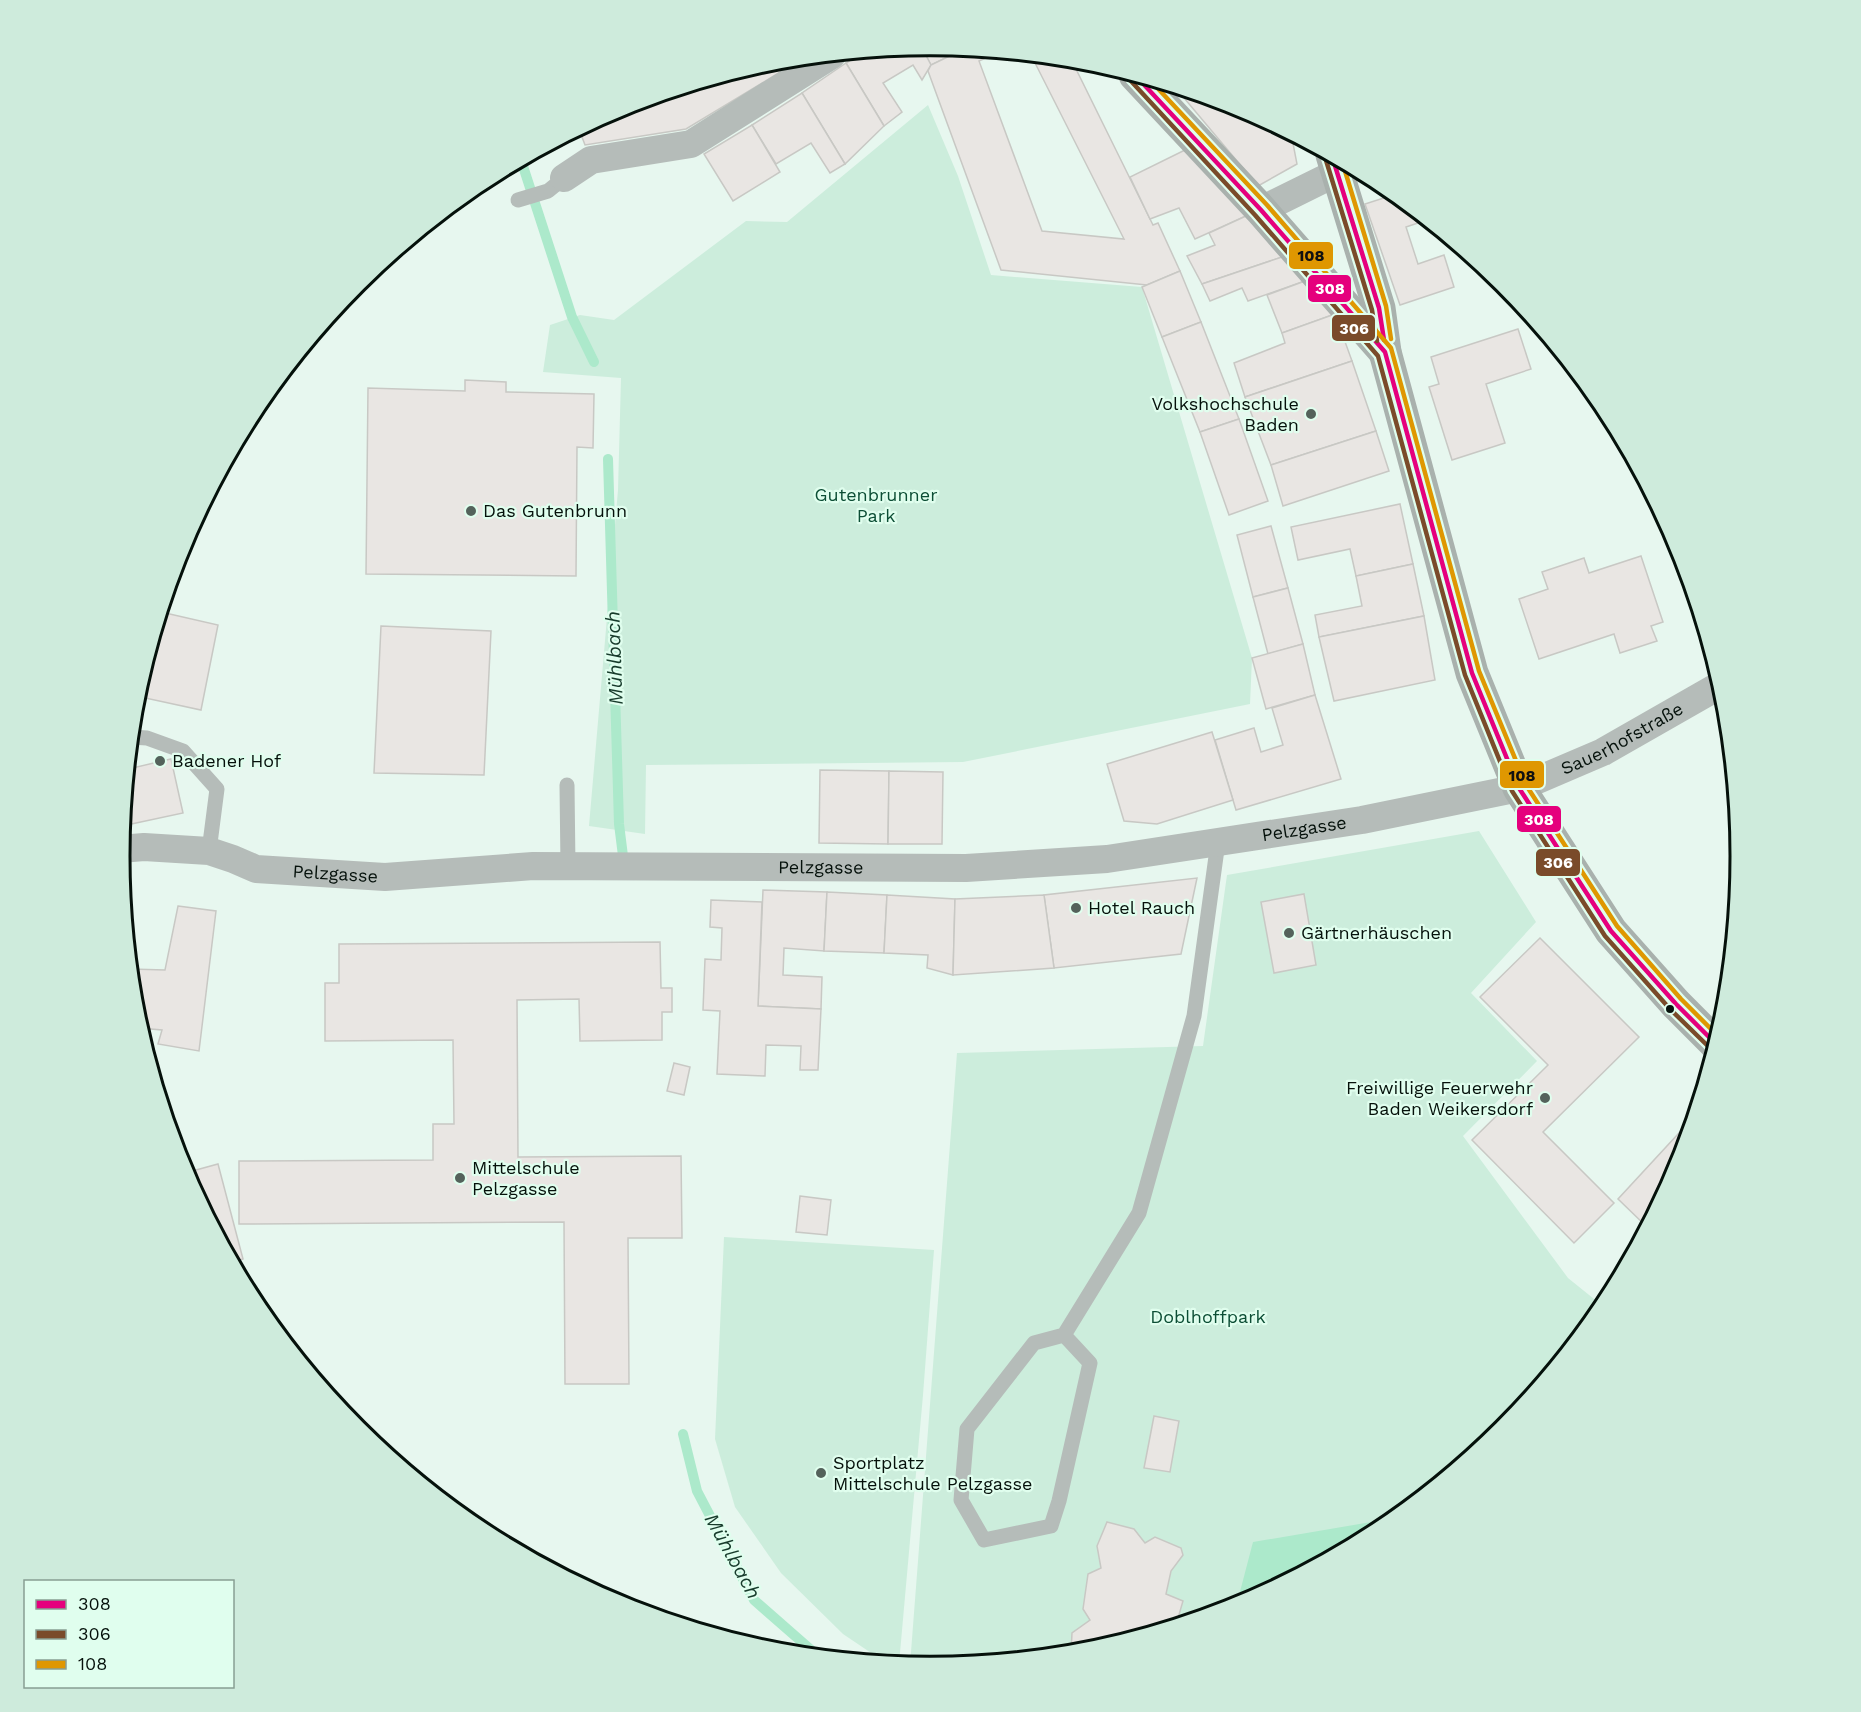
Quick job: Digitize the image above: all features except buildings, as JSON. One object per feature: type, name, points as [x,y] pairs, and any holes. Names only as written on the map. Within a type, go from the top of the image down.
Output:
[{"type":"street","points":[[556,184],[591,160],[691,144],[819,63]]},
{"type":"street","points":[[1144,85],[1261,210],[1385,352]]},
{"type":"street","points":[[1261,210],[1333,164]]},
{"type":"street","points":[[1334,165],[1379,308],[1385,352],[1472,673],[1519,788],[1611,931],[1676,1004],[1710,1038]]},
{"type":"street","name":"Sauerhofstraße","points":[[1519,788],[1603,752],[1713,689]]},
{"type":"street","name":"Pelzgasse","points":[[130,848],[209,851],[256,869],[385,877],[533,866],[966,868],[1107,859],[1362,820],[1519,788]]},
{"type":"lane","points":[[518,200],[556,184]]},
{"type":"lane","points":[[139,738],[147,738],[183,751],[217,789],[209,851]]},
{"type":"lane","points":[[567,785],[568,867]]},
{"type":"lane","points":[[1064,1335],[1090,1362],[1052,1526],[984,1540],[961,1500],[967,1429],[1034,1343],[1064,1335],[1139,1213],[1194,1016],[1218,842]]},
{"type":"green space","name":"Gutenbrunner Park","points":[[928,105],[958,176],[991,275],[1142,287],[1252,658],[1250,704],[963,762],[646,765],[645,834],[589,826],[618,490],[621,378],[543,372],[550,325],[580,315],[614,320],[746,221],[787,222]]},
{"type":"green space","name":"Doblhoffpark","points":[[1479,831],[1536,922],[1471,993],[1537,1061],[1463,1136],[1568,1278],[1596,1301],[1566,1343],[1532,1384],[1497,1422],[1458,1458],[1375,1522],[1285,1574],[1237,1596],[1188,1614],[1087,1641],[1035,1650],[983,1655],[911,1656],[957,1053],[1203,1046],[1227,875]]},
{"type":"green space","name":"Sportplatz Mittelschule Pelzgasse","points":[[724,1237],[934,1250],[900,1655],[873,1655],[843,1634],[781,1573],[735,1507],[715,1439]]},
{"type":"shaded area","points":[[1376,1521],[1285,1574],[1239,1595],[1253,1542]]},
{"type":"waterway","name":"Mühlbach","points":[[523,167],[572,317],[594,362]]},
{"type":"waterway","name":"Mühlbach","points":[[608,459],[619,824],[623,856]]},
{"type":"waterway","name":"Mühlbach","points":[[683,1434],[697,1491],[754,1600],[807,1647]]},
{"type":"transit line","name":"306","points":[[1131,81],[1255,215],[1378,356],[1465,675],[1512,791],[1605,936],[1670,1009],[1708,1046]]},
{"type":"transit line","name":"308","points":[[1144,85],[1261,210],[1385,352],[1472,673],[1519,788],[1611,931],[1676,1004],[1710,1038]]},
{"type":"transit line","name":"108","points":[[1159,89],[1267,205],[1391,348],[1479,671],[1526,785],[1617,926],[1681,999],[1712,1030]]},
{"type":"transit line","name":"306","points":[[1326,160],[1372,310],[1377,341]]},
{"type":"transit line","name":"308","points":[[1335,165],[1379,308],[1384,340]]},
{"type":"transit line","name":"108","points":[[1345,172],[1386,306],[1391,339]]},
{"type":"place","name":"Volkshochschule Baden","points":[[1311,414]]},
{"type":"place","name":"Das Gutenbrunn","points":[[471,511]]},
{"type":"place","name":"Badener Hof","points":[[160,761]]},
{"type":"place","name":"Hotel Rauch","points":[[1076,908]]},
{"type":"place","name":"Gärtnerhäuschen","points":[[1289,933]]},
{"type":"place","name":"Freiwillige Feuerwehr Baden Weikersdorf","points":[[1545,1098]]},
{"type":"place","name":"Mittelschule Pelzgasse","points":[[460,1178]]},
{"type":"place","name":"Sportplatz Mittelschule Pelzgasse","points":[[821,1473]]}]
